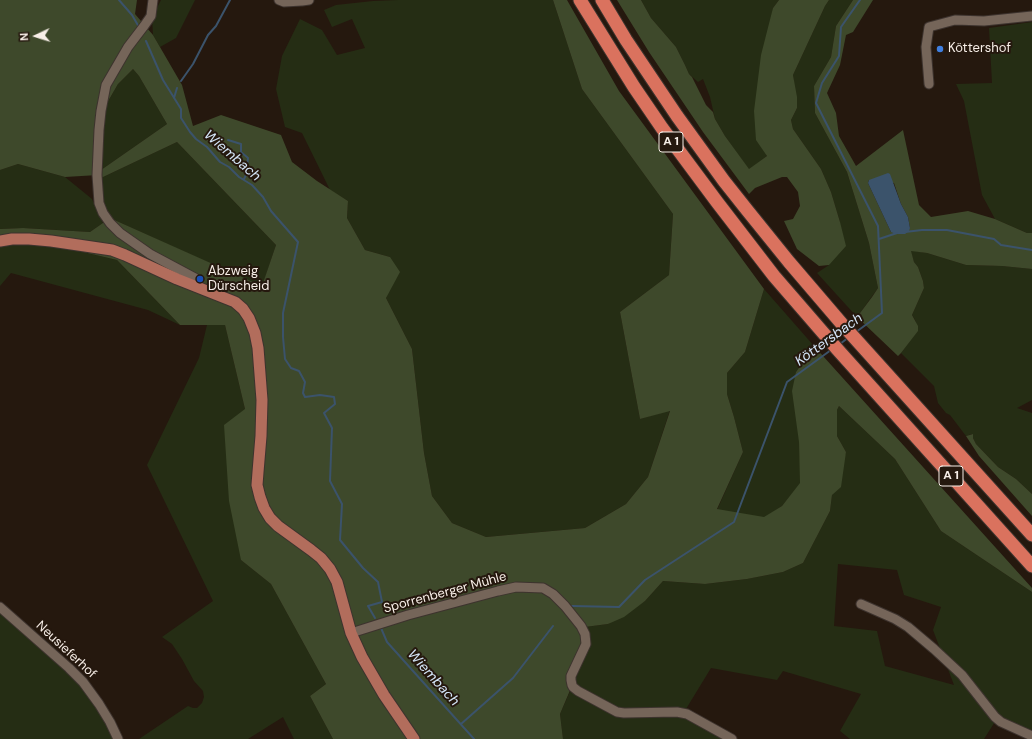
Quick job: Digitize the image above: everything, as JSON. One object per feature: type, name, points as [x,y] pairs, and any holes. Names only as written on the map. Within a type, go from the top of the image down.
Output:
[{"type":"highway","name":"A 1","points":[[580,0],[634,87],[662,128],[716,202],[774,276],[870,386],[1032,566]]},
{"type":"highway","name":"A 1","points":[[602,0],[643,66],[686,128],[724,181],[789,262],[886,373],[1032,535]]},
{"type":"main road","points":[[0,241],[29,238],[112,250],[177,279],[235,302],[243,309],[249,318],[255,333],[261,374],[261,436],[257,485],[264,508],[270,518],[278,526],[321,558],[330,568],[337,582],[351,633],[362,657],[375,680],[414,739]]},
{"type":"street","points":[[153,0],[151,16],[128,47],[106,85],[101,111],[96,175],[99,203],[110,224],[120,233],[150,254],[195,278],[197,283],[196,287]]},
{"type":"street","points":[[279,0],[284,2],[309,0]]},
{"type":"street","points":[[929,84],[926,47],[929,27],[954,20],[984,21],[1032,16]]},
{"type":"street","name":"Sporrenberger Mühle","points":[[351,633],[408,615],[498,591],[516,587],[543,588],[553,594],[565,606],[581,626],[585,634],[586,644],[571,676],[572,685],[578,691],[617,712],[678,712],[687,714],[732,739]]},
{"type":"street","points":[[861,604],[908,626],[962,675],[995,717],[1001,722],[1032,736]]},
{"type":"street","name":"Neusieferhof","points":[[0,607],[83,682],[100,704],[118,739]]},
{"type":"green space","points":[[0,0],[137,0],[135,14],[153,35],[182,85],[193,126],[221,115],[281,135],[292,162],[317,181],[348,201],[347,218],[365,250],[390,257],[400,272],[386,298],[412,349],[424,453],[432,496],[452,523],[486,537],[585,528],[626,504],[648,477],[670,411],[640,419],[620,312],[669,275],[673,214],[582,89],[553,0],[567,0],[619,91],[764,289],[745,352],[727,373],[727,394],[743,452],[717,509],[764,517],[782,506],[800,483],[799,442],[792,391],[796,372],[814,346],[1032,588],[1032,592],[941,531],[895,459],[839,406],[837,410],[837,436],[846,452],[841,487],[832,495],[830,511],[803,563],[783,572],[747,579],[705,584],[663,581],[645,601],[624,617],[608,624],[585,627],[588,648],[560,714],[563,739],[333,739],[310,696],[326,684],[271,584],[241,560],[229,501],[224,425],[245,409],[225,325],[180,325],[117,260],[49,244],[0,245],[0,229],[23,228],[90,232],[110,218],[262,286],[276,245],[177,142],[101,178],[101,170],[167,124],[139,76],[133,69],[118,84],[94,128],[98,175],[65,177],[18,164],[0,170]]},
{"type":"green space","points":[[161,0],[195,0],[176,38],[160,47],[153,35],[152,18]]},
{"type":"green space","points":[[398,0],[553,0],[582,89],[673,214],[669,275],[620,312],[640,419],[670,410],[648,477],[626,504],[585,528],[486,537],[452,523],[432,496],[424,453],[412,349],[386,298],[390,257],[365,250],[347,218],[348,201],[330,190],[302,133],[285,127],[276,89],[282,56],[300,19],[322,30],[337,55],[365,48],[352,19],[332,27],[324,10],[336,5]]},
{"type":"green space","points":[[617,0],[641,0],[651,18],[676,47],[706,105],[713,112],[715,119],[725,136],[749,169],[767,156],[756,140],[754,111],[761,55],[773,8],[779,0],[829,0],[793,75],[797,97],[797,108],[791,120],[793,129],[821,169],[831,192],[840,222],[846,246],[829,265],[819,266],[797,249],[784,221],[793,219],[800,206],[798,192],[787,177],[782,177],[755,188],[749,194],[703,132],[649,52]]},
{"type":"green space","points":[[641,0],[779,0],[773,8],[767,156],[749,170],[715,119],[710,97],[703,79],[698,82],[689,74],[676,47],[651,18]]},
{"type":"green space","points":[[829,0],[853,0],[836,26],[831,57],[814,86],[815,113],[847,172],[869,243],[878,288],[857,317],[817,273],[829,265],[840,222],[831,192],[821,169],[793,129],[791,120],[797,108],[793,75]]},
{"type":"green space","points":[[853,0],[873,0],[853,32],[846,35],[840,65],[827,93],[836,113],[839,136],[856,166],[903,130],[919,205],[931,217],[968,211],[995,219],[1027,233],[1032,233],[1032,269],[966,265],[927,253],[911,251],[914,262],[918,267],[923,281],[924,288],[912,315],[918,326],[918,331],[898,356],[857,317],[878,288],[869,243],[847,172],[815,113],[814,86],[831,57],[836,26]],"holes":[[[869,180],[894,183],[901,204],[908,217],[910,228],[891,232],[868,183]]]},
{"type":"green space","points":[[1032,22],[1032,233],[1027,233],[995,219],[982,195],[964,101],[956,84],[992,83],[989,28]]},
{"type":"green space","points":[[133,69],[139,76],[167,124],[101,170],[106,105],[118,84]]},
{"type":"green space","points":[[177,142],[276,245],[262,287],[110,218],[103,207],[101,178]]},
{"type":"green space","points":[[18,164],[65,177],[92,199],[103,223],[90,232],[23,228],[0,229],[0,170]]},
{"type":"green space","points":[[49,244],[117,260],[180,325],[148,310],[11,273],[0,286],[0,245]]},
{"type":"green space","points":[[910,250],[927,253],[966,265],[1032,269],[1032,400],[1017,408],[1032,413],[1032,494],[1016,479],[998,467],[976,444],[972,434],[966,436],[950,415],[946,413],[938,403],[934,386],[901,353],[918,330],[912,315],[924,288],[918,267],[914,262]]},
{"type":"green space","points":[[764,289],[814,346],[796,372],[801,483],[782,506],[764,518],[717,510],[743,452],[727,394],[727,373],[745,352]]},
{"type":"green space","points":[[207,325],[225,325],[245,409],[241,560],[271,584],[326,684],[310,696],[333,739],[294,739],[283,717],[248,739],[139,739],[188,706],[197,708],[202,703],[204,697],[203,691],[194,681],[172,644],[162,637],[213,601],[147,465],[199,358]]},
{"type":"green space","points":[[839,406],[895,459],[941,531],[1032,592],[1032,732],[998,717],[984,739],[850,739],[840,731],[861,694],[783,671],[777,680],[711,668],[686,709],[618,709],[576,687],[574,682],[588,648],[585,627],[608,624],[645,601],[663,581],[705,584],[747,579],[783,572],[803,563],[830,511],[832,495],[846,452],[837,436],[837,410]],"holes":[[[838,564],[897,570],[904,595],[941,607],[933,630],[954,685],[885,666],[877,631],[834,626]]]},
{"type":"green space","points":[[973,434],[976,444],[998,467],[1016,479],[1032,494],[1032,516],[979,456],[966,436]]},
{"type":"green space","points":[[0,607],[82,685],[117,739],[0,739]]},
{"type":"green space","points":[[571,689],[617,715],[684,715],[727,739],[563,739],[560,714]]},
{"type":"water","points":[[888,173],[890,174],[901,204],[908,217],[910,228],[905,234],[896,234],[891,232],[868,183],[869,180]]},
{"type":"waterway","name":"Wiembach","points":[[119,0],[132,15],[139,27]]},
{"type":"waterway","points":[[181,81],[193,64],[208,35],[216,26],[230,0]]},
{"type":"waterway","name":"Köttersbach","points":[[856,332],[882,313],[878,226],[816,103],[822,83],[839,56],[841,27],[860,0]]},
{"type":"waterway","name":"Wiembach","points":[[146,41],[163,80],[181,109],[181,118],[190,132],[196,139],[207,147],[220,162],[252,185],[263,197],[271,211],[298,242],[283,313],[285,359],[291,368],[299,371],[305,382],[303,393],[305,397],[320,395],[334,397],[335,404],[324,413],[332,428],[330,481],[342,504],[340,540],[363,568],[378,582],[382,602],[368,606],[375,618]]},
{"type":"waterway","name":"Wiembach","points":[[174,98],[177,88]]},
{"type":"waterway","points":[[228,140],[241,144],[241,152],[248,158],[246,175],[244,179]]},
{"type":"waterway","points":[[905,232],[947,230],[994,239],[1001,245],[1032,250]]},
{"type":"waterway","points":[[879,239],[897,233]]},
{"type":"waterway","name":"Köttersbach","points":[[840,344],[849,337]]},
{"type":"waterway","name":"Köttersbach","points":[[572,606],[619,607],[645,580],[734,522],[787,382],[831,350]]},
{"type":"waterway","name":"Köttersbach","points":[[461,724],[513,678],[553,626]]},
{"type":"waterway","name":"Wiembach","points":[[381,628],[387,642],[474,739]]},
{"type":"place","name":"Köttershof","points":[[940,49]]},
{"type":"place","name":"Abzweig Dürscheid","points":[[200,279]]}]
